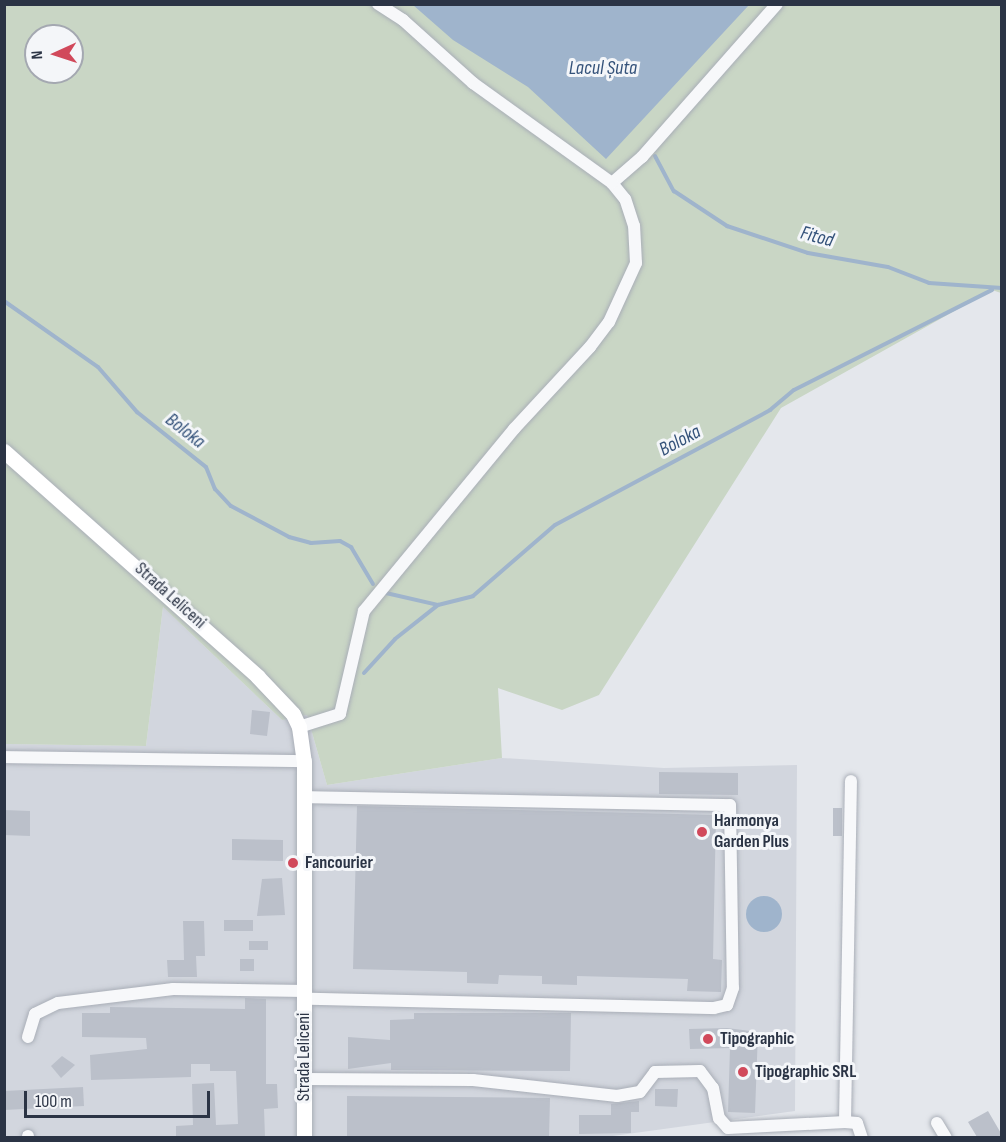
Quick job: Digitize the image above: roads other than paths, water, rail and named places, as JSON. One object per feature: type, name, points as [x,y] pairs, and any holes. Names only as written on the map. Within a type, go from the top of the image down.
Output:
[{"type":"main road","name":"Strada Leliceni","points":[[4,451],[258,676],[293,714],[299,727],[304,761],[304,1137]]},
{"type":"street","points":[[299,727],[340,714],[364,611],[609,322],[636,263],[636,241],[629,209],[612,183],[473,83],[403,20],[378,4]]},
{"type":"street","points":[[612,183],[642,157],[777,4]]},
{"type":"street","points":[[4,757],[304,761]]},
{"type":"street","points":[[845,1122],[851,781]]},
{"type":"street","points":[[28,1037],[35,1014],[45,1006],[118,993],[305,995],[714,1008],[727,1005],[733,988],[730,805],[304,797]]},
{"type":"street","points":[[305,1079],[473,1080],[617,1096],[640,1092],[655,1072],[700,1071],[713,1088],[723,1125],[762,1127],[857,1123],[862,1137]]},
{"type":"street","points":[[937,1123],[946,1137]]},
{"type":"water","name":"Lacul Șuta","points":[[413,5],[749,5],[606,159],[528,87],[453,40]]},
{"type":"water","points":[[764,896],[777,901],[782,914],[777,927],[764,932],[751,927],[746,914],[751,901]]},
{"type":"waterway","name":"Fitod","points":[[655,156],[674,191],[727,226],[808,253],[888,267],[929,283],[1002,288]]},
{"type":"waterway","name":"Boloka","points":[[386,593],[438,605],[473,596],[555,525],[770,410],[794,390],[992,290]]},
{"type":"waterway","name":"Boloka","points":[[4,301],[98,367],[137,412],[206,467],[215,489],[231,506],[289,537],[311,543],[340,541],[351,547],[373,584]]},
{"type":"waterway","points":[[364,673],[395,639],[438,605]]},
{"type":"place","name":"Harmonya Garden Plus","points":[[702,832]]},
{"type":"place","name":"Fancourier","points":[[293,863]]},
{"type":"place","name":"Tipographic","points":[[708,1039]]},
{"type":"place","name":"Tipographic SRL","points":[[743,1072]]}]
